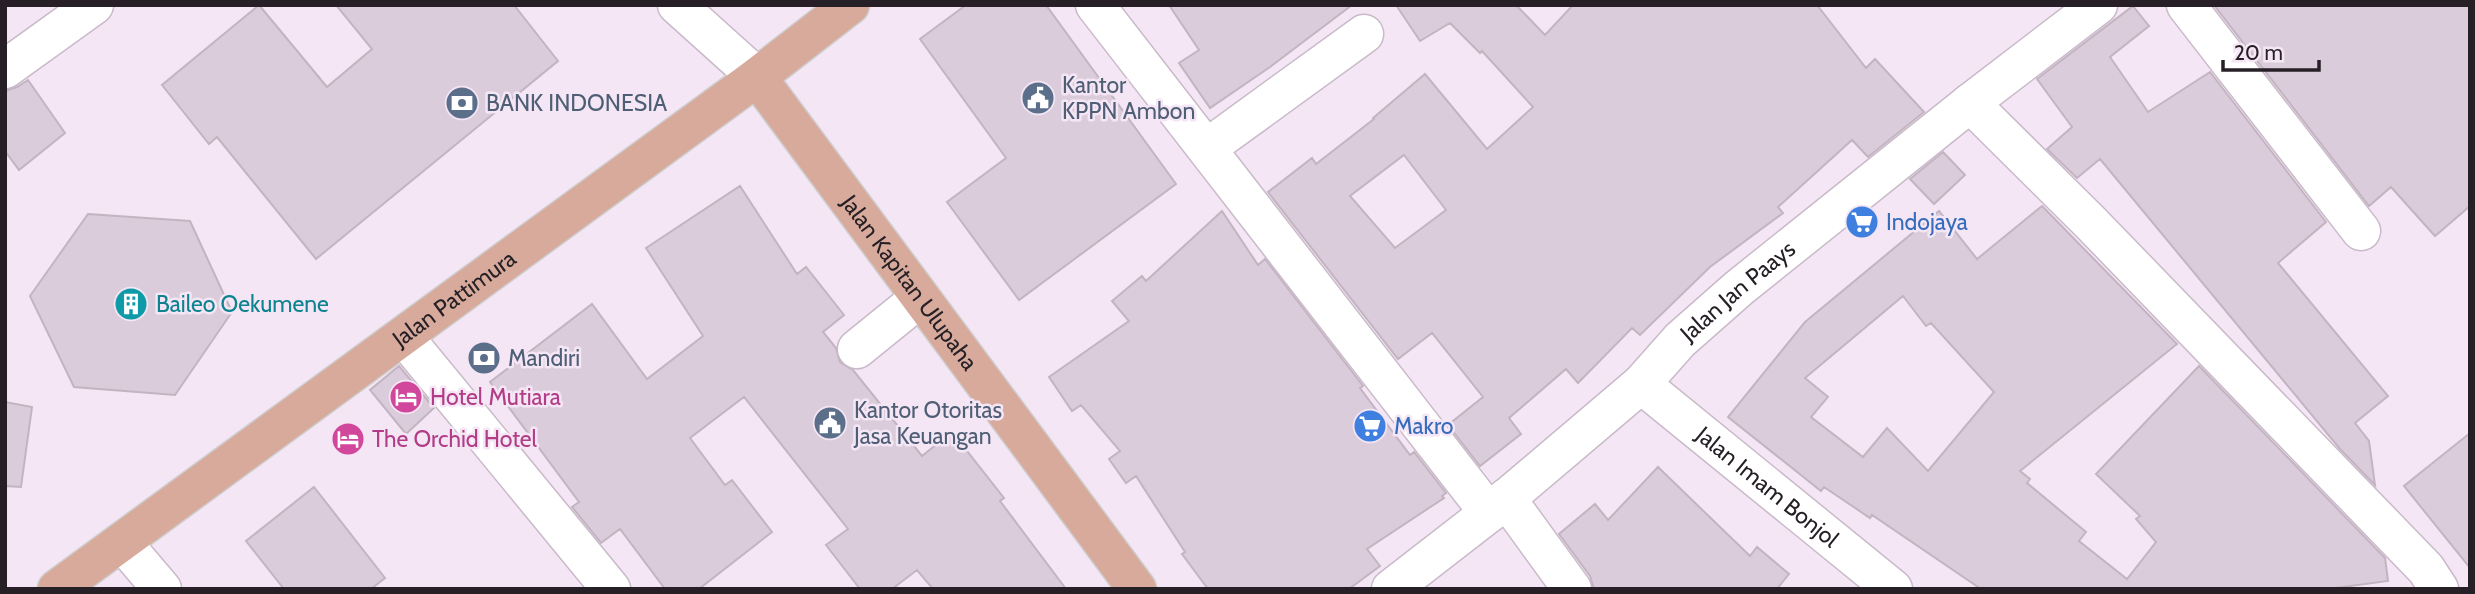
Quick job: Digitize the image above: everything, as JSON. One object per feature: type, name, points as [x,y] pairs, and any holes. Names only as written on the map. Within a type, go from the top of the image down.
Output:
[{"type":"main road","name":"Jalan Pattimura","points":[[57,589],[757,78],[850,5]]},
{"type":"main road","name":"Jalan Kapitan Ulupaha","points":[[757,78],[1137,589]]},
{"type":"street","points":[[5,69],[94,5]]},
{"type":"street","points":[[677,5],[757,78]]},
{"type":"street","points":[[1095,5],[1206,148],[1497,506],[1572,589]]},
{"type":"street","name":"Jalan Jan Paays","points":[[1391,589],[1497,506],[1641,384],[1703,318],[1970,103],[2098,5]]},
{"type":"street","points":[[2186,5],[2361,231]]},
{"type":"street","points":[[1206,148],[1364,34]]},
{"type":"street","points":[[1970,103],[2101,233],[2426,569],[2439,589]]},
{"type":"street","points":[[857,349],[920,298]]},
{"type":"street","points":[[404,337],[611,589]]},
{"type":"street","name":"Jalan Imam Bonjol","points":[[1641,384],[1893,589]]},
{"type":"street","points":[[122,542],[162,589]]},
{"type":"building","points":[[259,5],[327,87],[372,49],[336,5],[514,5],[558,61],[316,259],[217,137],[209,144],[162,85]]},
{"type":"building","name":"Kantor KPPN Ambon","points":[[966,5],[1046,5],[1176,184],[1019,300],[947,202],[1006,158],[920,39]]},
{"type":"building","points":[[1169,5],[1352,5],[1210,108],[1179,63],[1199,50]]},
{"type":"building","points":[[1396,5],[1516,5],[1545,35],[1573,5],[1817,5],[1866,68],[1875,59],[1924,112],[1868,157],[1852,140],[1778,207],[1783,213],[1710,267],[1640,335],[1632,328],[1578,383],[1566,369],[1509,418],[1521,434],[1480,466],[1448,425],[1483,397],[1432,333],[1398,359],[1268,192],[1312,158],[1316,164],[1374,119],[1425,74],[1487,149],[1533,107],[1482,51],[1480,53],[1450,23],[1420,41]],"holes":[[[1404,155],[1446,210],[1395,248],[1350,196]]]},
{"type":"building","points":[[2214,5],[2470,5],[2470,206],[2435,236],[2391,187],[2369,206]]},
{"type":"building","points":[[2133,6],[2149,26],[2110,57],[2148,112],[2210,72],[2326,222],[2278,263],[2388,396],[2355,423],[2369,441],[2375,485],[2340,449],[2100,159],[2077,178],[2047,149],[2072,127],[2037,79]]},
{"type":"building","points":[[28,80],[65,133],[19,170],[5,151],[5,91]]},
{"type":"building","points":[[1943,152],[1965,175],[1934,204],[1910,179]]},
{"type":"building","points":[[740,186],[797,274],[806,267],[844,315],[823,332],[836,348],[840,362],[853,370],[922,456],[952,432],[1004,498],[1000,501],[1066,589],[933,589],[917,570],[892,589],[860,589],[826,545],[848,529],[744,397],[690,438],[725,485],[732,480],[772,532],[699,589],[665,589],[620,529],[601,543],[572,507],[579,502],[490,382],[592,304],[647,379],[703,336],[646,248]]},
{"type":"building","points":[[2042,206],[2177,344],[2020,471],[2030,479],[2027,483],[2086,532],[2079,541],[2127,579],[2156,542],[2136,519],[2140,516],[2096,474],[2199,366],[2385,558],[2388,581],[2328,589],[1981,589],[1872,515],[1870,518],[1824,487],[1821,491],[1728,417],[1805,322],[1939,211],[1977,259]],"holes":[[[1903,296],[1926,326],[1931,323],[1994,392],[1928,471],[1887,428],[1863,457],[1811,417],[1828,397],[1805,378]]]},
{"type":"building","points":[[1222,211],[1258,265],[1265,259],[1363,386],[1360,388],[1410,455],[1414,452],[1446,493],[1442,496],[1444,498],[1367,549],[1380,566],[1349,589],[1208,589],[1182,554],[1185,552],[1136,476],[1126,483],[1109,459],[1120,451],[1081,405],[1072,411],[1049,377],[1129,321],[1112,301],[1142,276],[1146,281]]},
{"type":"building","name":"Baileo Oekumene","points":[[88,214],[190,221],[232,312],[175,395],[74,387],[30,296]]},
{"type":"building","points":[[399,366],[434,408],[406,434],[370,390]]},
{"type":"building","points":[[5,402],[32,407],[21,487],[5,486]]},
{"type":"building","points":[[2470,433],[2470,568],[2404,486]]},
{"type":"building","points":[[1658,467],[1750,556],[1757,547],[1789,574],[1777,589],[1594,589],[1590,576],[1559,534],[1595,504],[1608,520]]},
{"type":"building","points":[[314,487],[385,578],[371,589],[284,589],[246,541]]},
{"type":"place","name":"Kantor KPPN Ambon","points":[[1038,98]]},
{"type":"place","name":"BANK INDONESIA","points":[[462,103]]},
{"type":"place","name":"Indojaya","points":[[1862,222]]},
{"type":"place","name":"Baileo Oekumene","points":[[131,304]]},
{"type":"place","name":"Mandiri","points":[[484,358]]},
{"type":"place","name":"Hotel Mutiara","points":[[406,397]]},
{"type":"place","name":"Kantor Otoritas Jasa Keuangan","points":[[830,423]]},
{"type":"place","name":"Makro","points":[[1370,426]]},
{"type":"place","name":"The Orchid Hotel","points":[[348,439]]}]
